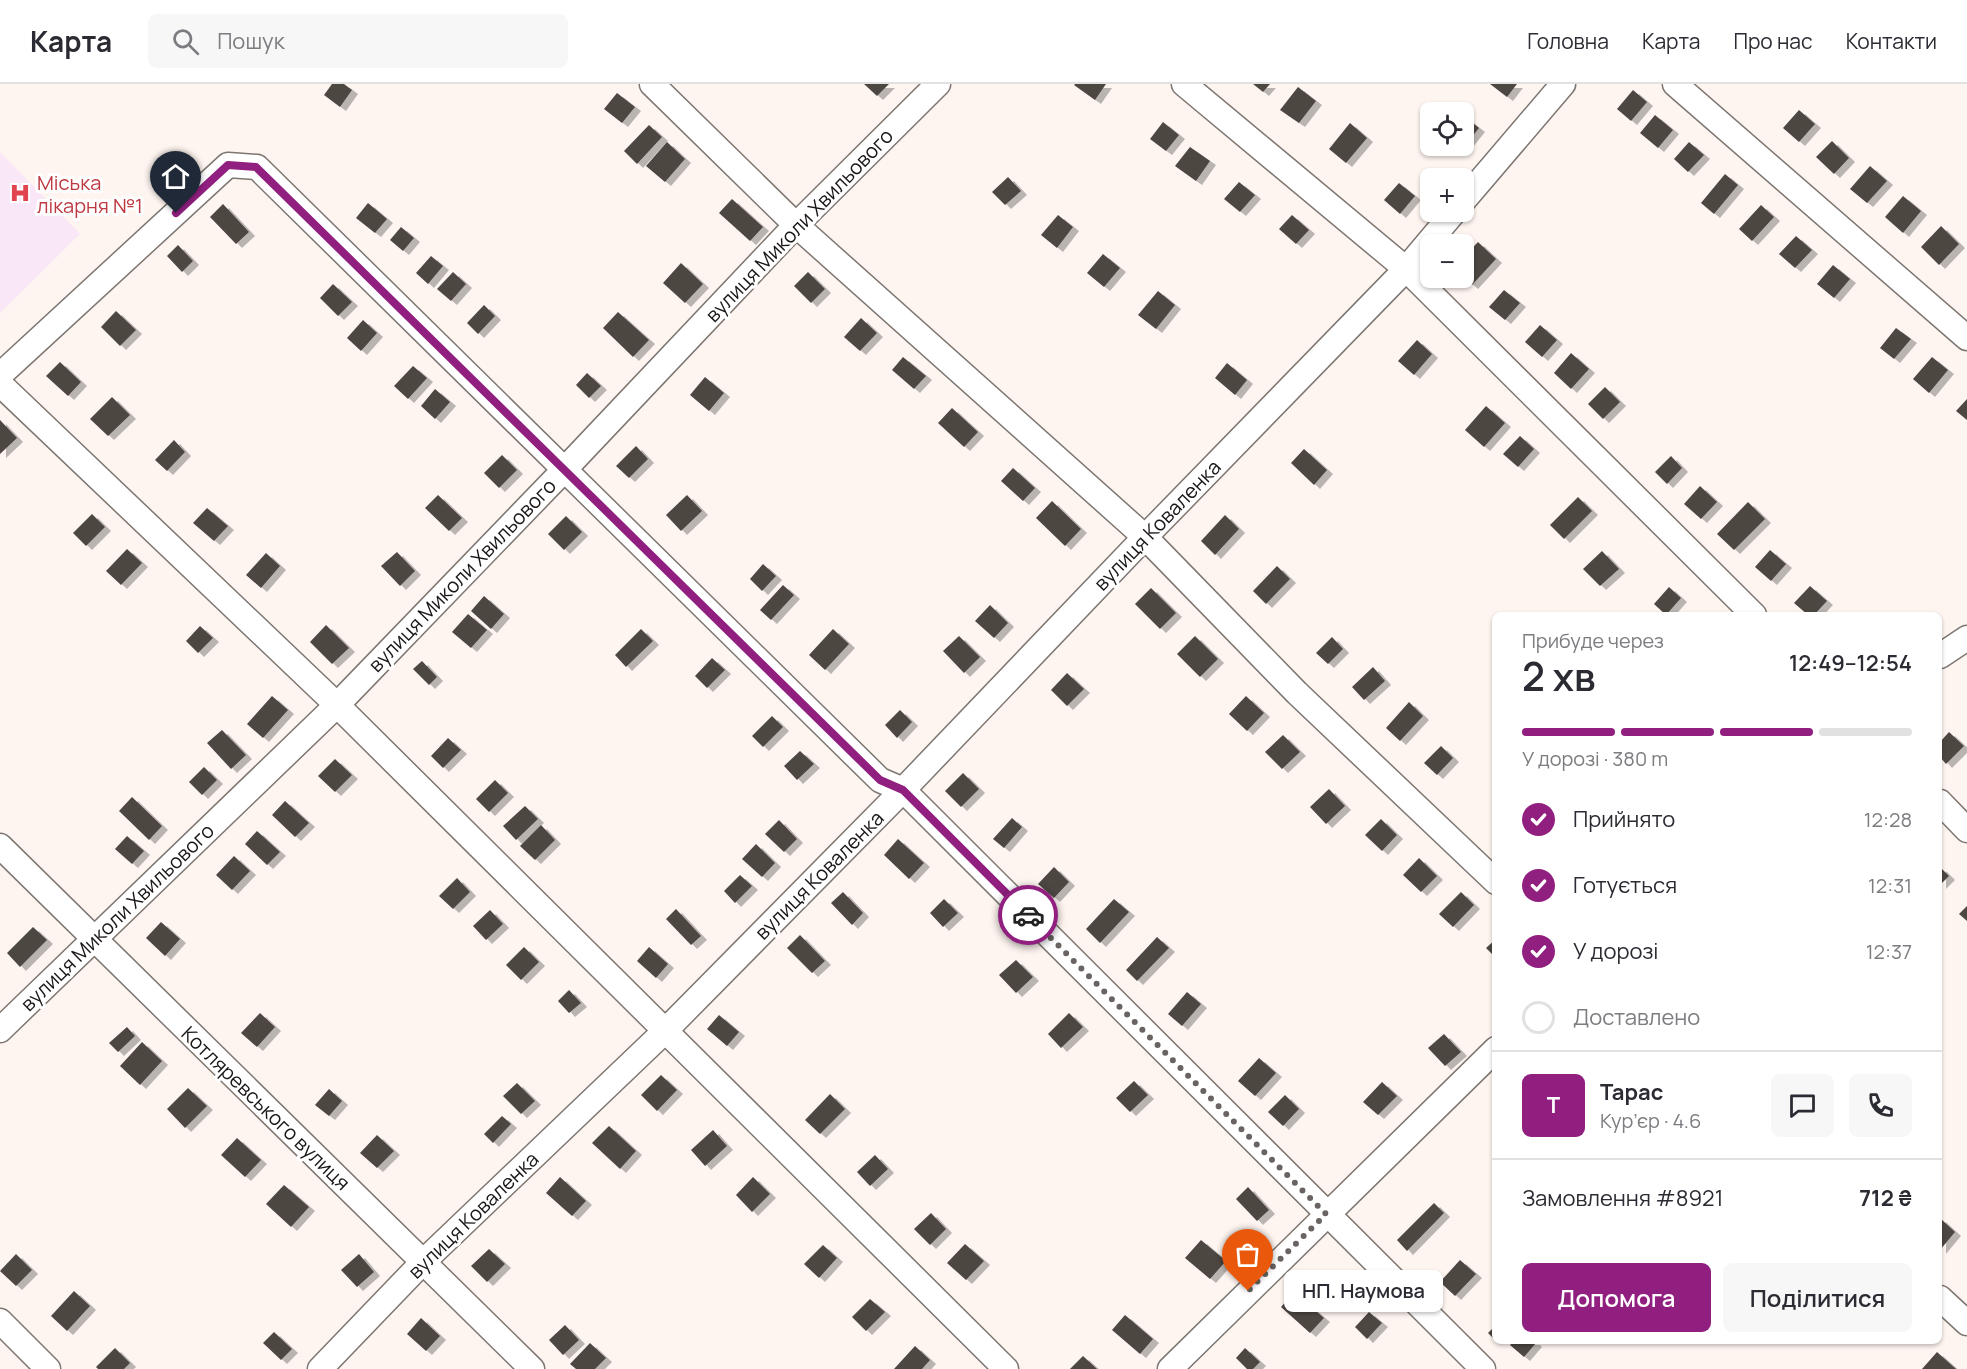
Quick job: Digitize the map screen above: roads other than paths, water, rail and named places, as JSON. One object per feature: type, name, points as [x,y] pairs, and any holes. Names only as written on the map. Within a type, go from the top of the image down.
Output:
[{"type":"street","points":[[652,84],[796,225],[1145,537],[1297,693],[1492,878]]},
{"type":"street","name":"вулиця Миколи Хвильового","points":[[0,1030],[337,705],[796,225],[938,84]]},
{"type":"street","points":[[1184,84],[1406,269],[1751,612]]},
{"type":"street","points":[[1474,188],[1563,84]]},
{"type":"street","points":[[1675,84],[1967,338]]},
{"type":"street","points":[[0,375],[228,165],[256,167],[880,780],[903,790],[1483,1369]]},
{"type":"street","name":"вулиця Коваленка","points":[[320,1369],[423,1262],[666,1030],[903,790],[1406,269],[1446,222]]},
{"type":"street","points":[[0,384],[337,705],[1006,1369]]},
{"type":"street","points":[[1942,655],[1967,638]]},
{"type":"street","points":[[1942,804],[1967,830]]},
{"type":"street","name":"Котляревського вулиця","points":[[0,846],[532,1369]]},
{"type":"street","points":[[1170,1369],[1492,1053]]},
{"type":"street","points":[[1942,1300],[1967,1323]]},
{"type":"street","points":[[0,1321],[48,1369]]},
{"type":"place","name":"Міська лікарня №1","points":[[20,193]]},
{"type":"place","name":"НП. Наумова","points":[[1248,1291]]}]
